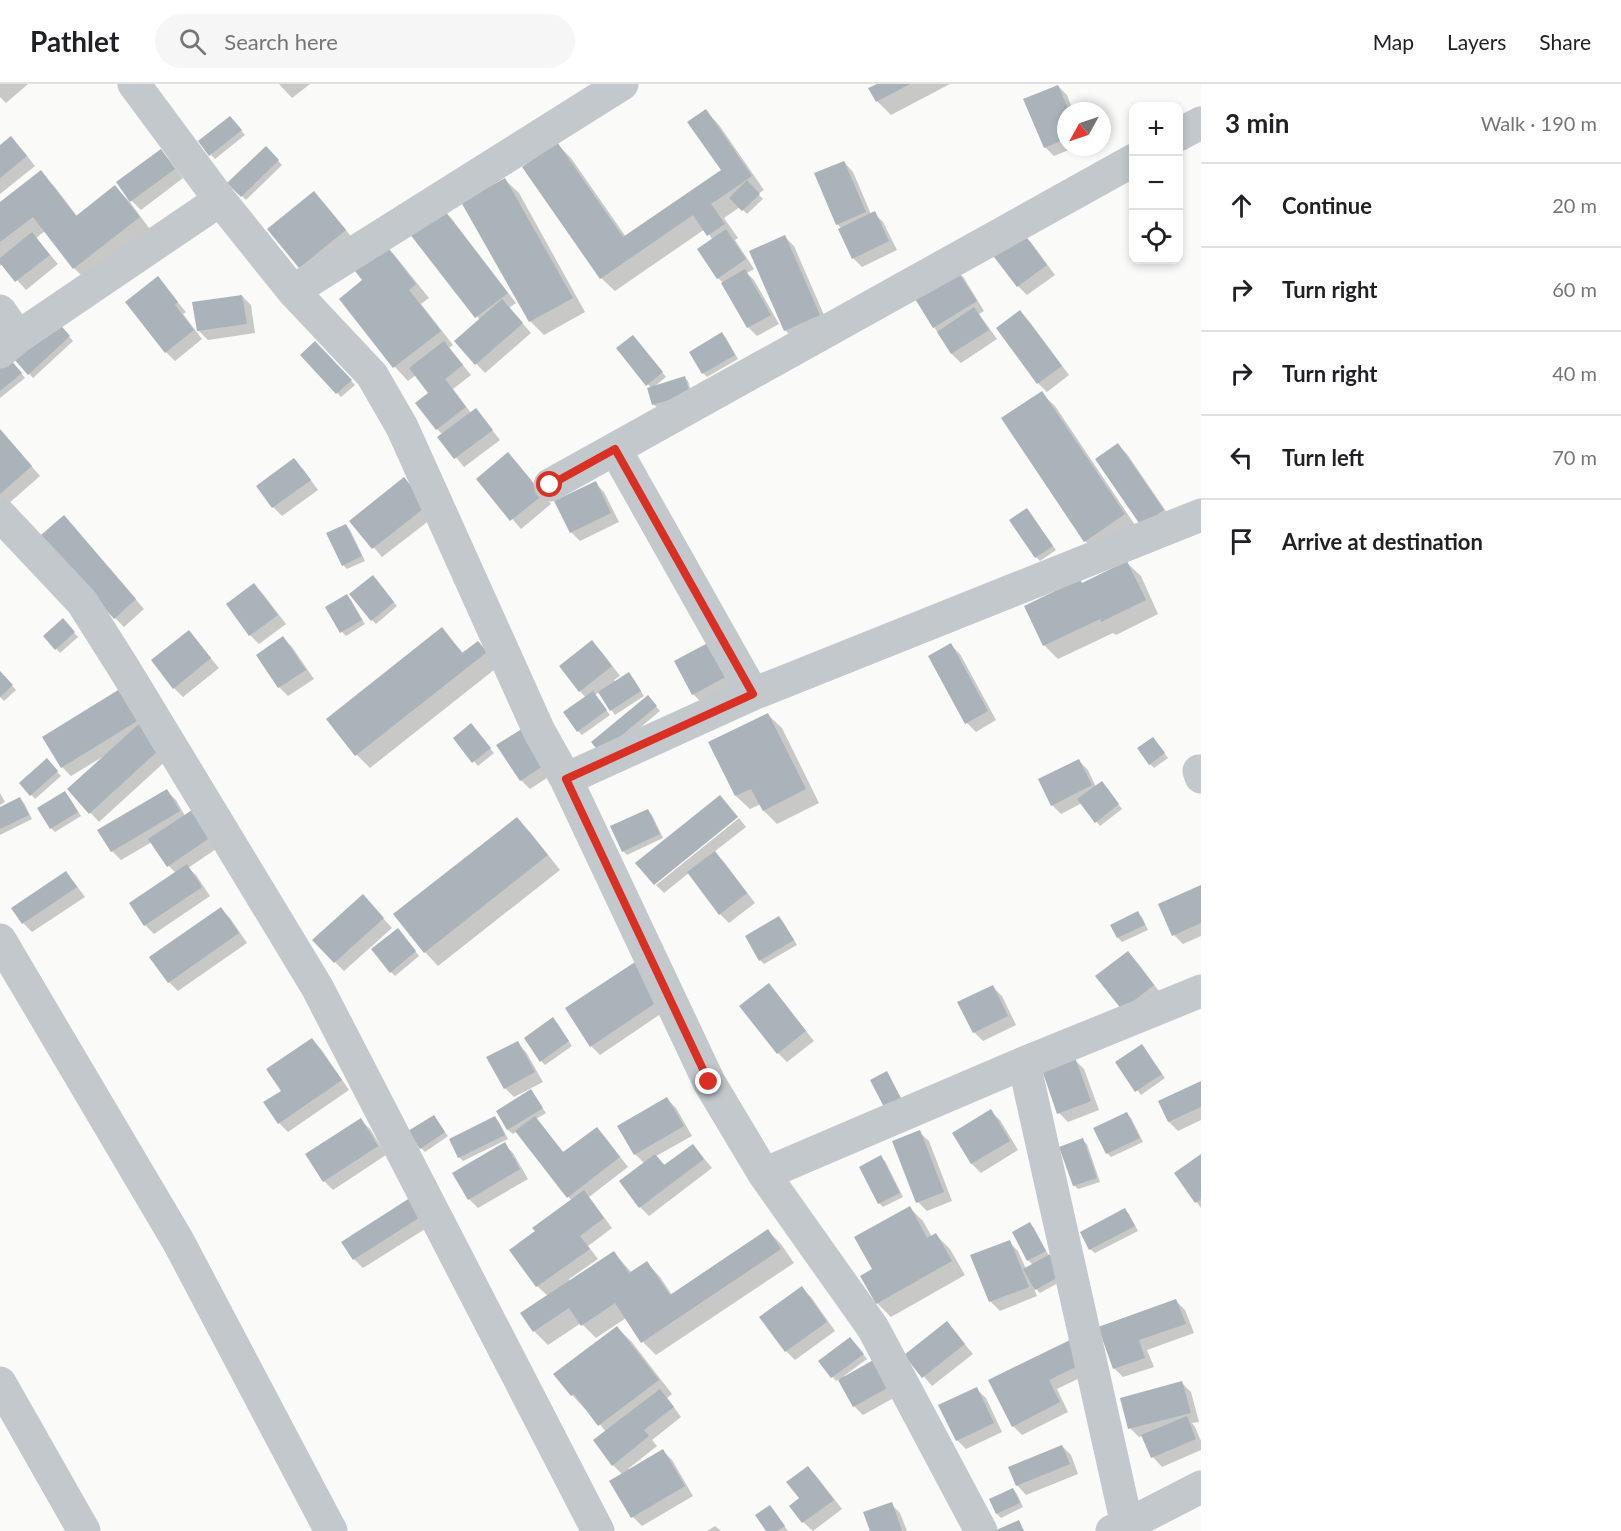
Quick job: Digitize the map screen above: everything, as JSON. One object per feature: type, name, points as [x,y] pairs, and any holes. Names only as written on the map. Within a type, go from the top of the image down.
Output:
[{"type":"street","points":[[134,84],[220,200],[293,291],[372,375],[402,428],[539,731],[566,779],[709,1082],[764,1174],[873,1328],[981,1531]]},
{"type":"street","points":[[293,291],[622,84]]},
{"type":"street","points":[[1183,133],[1201,123]]},
{"type":"street","points":[[550,485],[1129,163]]},
{"type":"street","points":[[6,333],[220,200]]},
{"type":"street","points":[[615,449],[753,694]]},
{"type":"street","points":[[0,515],[82,602],[317,987],[598,1531]]},
{"type":"street","points":[[566,779],[753,694],[1201,515]]},
{"type":"street","points":[[0,940],[178,1241],[331,1531]]},
{"type":"street","points":[[764,1174],[1024,1063],[1201,991]]},
{"type":"street","points":[[1024,1063],[1119,1528],[1201,1487]]},
{"type":"street","points":[[0,1383],[84,1531]]},
{"type":"building","points":[[877,84],[910,84],[876,102],[868,88]]},
{"type":"building","points":[[1058,85],[1065,102],[1057,102],[1057,143],[1044,148],[1023,99]]},
{"type":"building","points":[[706,109],[752,176],[711,204],[725,224],[707,236],[693,215],[600,279],[522,167],[557,142],[623,237],[721,170],[687,122]]},
{"type":"building","points":[[230,116],[242,130],[209,156],[198,141]]},
{"type":"building","points":[[11,136],[27,156],[0,178],[0,145]]},
{"type":"building","points":[[266,146],[279,160],[241,197],[227,183]]},
{"type":"building","points":[[161,149],[175,169],[130,202],[116,182]]},
{"type":"building","points":[[844,161],[866,212],[836,225],[814,173]]},
{"type":"building","points":[[41,170],[76,216],[115,185],[140,217],[73,269],[33,217],[0,242],[0,202]]},
{"type":"building","points":[[505,178],[573,298],[529,322],[461,202]]},
{"type":"building","points":[[747,180],[760,194],[742,211],[729,198]]},
{"type":"building","points":[[314,191],[346,230],[299,268],[267,229]]},
{"type":"building","points":[[442,207],[508,293],[475,318],[409,233]]},
{"type":"building","points":[[875,211],[889,241],[852,259],[838,229]]},
{"type":"building","points":[[726,229],[746,259],[717,279],[697,249]]},
{"type":"building","points":[[1021,230],[1047,265],[1017,287],[991,253]]},
{"type":"building","points":[[32,232],[50,255],[15,282],[0,263],[0,258]]},
{"type":"building","points":[[785,235],[820,315],[784,331],[749,251]]},
{"type":"building","points":[[383,241],[416,284],[409,290],[441,331],[393,368],[339,299],[362,280],[351,266]]},
{"type":"building","points":[[955,267],[977,301],[933,328],[912,294]]},
{"type":"building","points":[[745,269],[771,315],[747,328],[721,283]]},
{"type":"building","points":[[158,276],[178,302],[175,305],[194,330],[165,353],[125,302]]},
{"type":"building","points":[[242,295],[247,324],[197,331],[192,302]]},
{"type":"building","points":[[502,299],[523,323],[475,365],[454,341]]},
{"type":"building","points":[[974,307],[989,330],[951,354],[937,332]]},
{"type":"building","points":[[1020,310],[1062,366],[1037,384],[996,328]]},
{"type":"building","points":[[57,321],[70,336],[28,375],[14,359]]},
{"type":"building","points":[[722,332],[735,355],[702,374],[689,352]]},
{"type":"building","points":[[633,335],[663,372],[646,386],[616,348]]},
{"type":"building","points":[[315,341],[352,380],[336,394],[300,355]]},
{"type":"building","points":[[444,341],[463,365],[445,379],[466,407],[436,430],[415,403],[428,393],[409,368]]},
{"type":"building","points":[[9,358],[22,373],[0,391],[0,365]]},
{"type":"building","points":[[685,376],[690,394],[652,405],[647,388]]},
{"type":"building","points":[[1042,391],[1125,514],[1084,542],[1001,418]]},
{"type":"building","points":[[476,408],[493,430],[454,459],[437,437]]},
{"type":"building","points":[[0,429],[32,466],[0,494]]},
{"type":"building","points":[[1118,443],[1164,510],[1141,526],[1095,459]]},
{"type":"building","points":[[508,452],[543,495],[510,521],[476,479]]},
{"type":"building","points":[[294,458],[311,480],[272,508],[256,486]]},
{"type":"building","points":[[404,477],[427,506],[372,549],[349,521]]},
{"type":"building","points":[[596,481],[611,513],[570,533],[554,501]]},
{"type":"building","points":[[1027,508],[1053,546],[1035,558],[1009,520]]},
{"type":"building","points":[[64,515],[136,599],[114,619],[41,535]]},
{"type":"building","points":[[346,524],[362,556],[342,566],[326,533]]},
{"type":"building","points":[[1127,561],[1146,600],[1043,646],[1024,606],[1080,579],[1082,583]]},
{"type":"building","points":[[373,575],[394,602],[371,621],[349,594]]},
{"type":"building","points":[[254,583],[278,615],[249,636],[226,604]]},
{"type":"building","points":[[347,594],[362,620],[340,633],[325,607]]},
{"type":"building","points":[[63,618],[75,632],[55,650],[43,636]]},
{"type":"building","points":[[442,627],[462,653],[478,641],[487,652],[355,756],[326,719]]},
{"type":"building","points":[[189,630],[211,658],[173,689],[151,660]]},
{"type":"building","points":[[283,636],[306,670],[278,688],[256,655]]},
{"type":"building","points":[[719,637],[737,671],[692,695],[674,661]]},
{"type":"building","points":[[592,640],[612,666],[579,692],[559,666]]},
{"type":"building","points":[[951,643],[988,711],[965,724],[928,656]]},
{"type":"building","points":[[0,671],[13,685],[0,697]]},
{"type":"building","points":[[629,672],[641,691],[610,711],[598,692]]},
{"type":"building","points":[[123,687],[142,718],[61,768],[42,737]]},
{"type":"building","points":[[593,691],[607,710],[577,732],[563,712]]},
{"type":"building","points":[[648,695],[657,706],[600,753],[591,742]]},
{"type":"building","points":[[768,713],[806,789],[763,811],[751,789],[735,796],[708,742]]},
{"type":"building","points":[[471,723],[491,748],[472,763],[453,738]]},
{"type":"building","points":[[139,724],[161,748],[89,814],[67,789]]},
{"type":"building","points":[[525,727],[548,763],[520,781],[496,745]]},
{"type":"building","points":[[1153,737],[1165,753],[1149,765],[1137,748]]},
{"type":"building","points":[[47,758],[58,771],[30,796],[19,783]]},
{"type":"building","points":[[1079,759],[1092,785],[1051,806],[1038,779]]},
{"type":"building","points":[[1102,781],[1119,804],[1095,823],[1077,799]]},
{"type":"building","points":[[167,789],[180,811],[111,852],[97,830]]},
{"type":"building","points":[[65,791],[78,812],[50,829],[37,808]]},
{"type":"building","points":[[720,795],[738,817],[654,885],[635,863]]},
{"type":"building","points":[[20,797],[29,815],[0,829],[0,807]]},
{"type":"building","points":[[195,808],[214,835],[167,867],[148,839]]},
{"type":"building","points":[[648,809],[660,834],[622,852],[610,826]]},
{"type":"building","points":[[517,817],[548,855],[424,953],[393,914]]},
{"type":"building","points":[[715,851],[747,893],[719,915],[687,872]]},
{"type":"building","points":[[187,864],[202,887],[144,926],[129,903]]},
{"type":"building","points":[[66,871],[77,887],[22,924],[11,908]]},
{"type":"building","points":[[1201,885],[1201,923],[1172,936],[1158,904]]},
{"type":"building","points":[[363,894],[384,918],[334,963],[312,940]]},
{"type":"building","points":[[221,907],[239,933],[168,983],[149,957]]},
{"type":"building","points":[[1138,911],[1145,925],[1117,938],[1110,925]]},
{"type":"building","points":[[779,916],[794,940],[759,961],[745,936]]},
{"type":"building","points":[[398,928],[416,951],[390,973],[371,949]]},
{"type":"building","points":[[1128,951],[1154,985],[1122,1010],[1095,976]]},
{"type":"building","points":[[635,962],[660,1000],[590,1047],[565,1008]]},
{"type":"building","points":[[769,983],[806,1031],[777,1054],[739,1006]]},
{"type":"building","points":[[993,985],[1008,1016],[973,1033],[957,1002]]},
{"type":"building","points":[[553,1017],[569,1041],[540,1062],[524,1038]]},
{"type":"building","points":[[312,1038],[342,1080],[278,1124],[263,1102],[281,1091],[266,1069]]},
{"type":"building","points":[[518,1041],[535,1072],[504,1089],[486,1057]]},
{"type":"building","points":[[1142,1044],[1162,1074],[1135,1092],[1115,1062]]},
{"type":"building","points":[[1075,1058],[1091,1101],[1057,1114],[1042,1070]]},
{"type":"building","points":[[887,1071],[902,1100],[885,1109],[870,1080]]},
{"type":"building","points":[[1201,1081],[1201,1107],[1168,1122],[1158,1101]]},
{"type":"building","points":[[531,1089],[543,1108],[507,1130],[496,1111]]},
{"type":"building","points":[[667,1097],[684,1126],[634,1155],[617,1126]]},
{"type":"building","points":[[991,1109],[1010,1141],[971,1164],[952,1133]]},
{"type":"building","points":[[1127,1112],[1140,1138],[1106,1154],[1093,1128]]},
{"type":"building","points":[[434,1115],[445,1132],[420,1149],[408,1131]]},
{"type":"building","points":[[495,1116],[505,1135],[458,1158],[449,1139]]},
{"type":"building","points":[[535,1116],[563,1152],[597,1127],[620,1157],[567,1198],[515,1131]]},
{"type":"building","points":[[361,1118],[378,1146],[323,1182],[305,1154]]},
{"type":"building","points":[[920,1130],[944,1192],[916,1203],[892,1141]]},
{"type":"building","points":[[1083,1138],[1097,1178],[1073,1186],[1059,1147]]},
{"type":"building","points":[[505,1142],[520,1169],[468,1200],[452,1173]]},
{"type":"building","points":[[693,1144],[704,1159],[639,1208],[619,1181],[655,1154],[664,1165]]},
{"type":"building","points":[[1201,1154],[1201,1199],[1195,1203],[1174,1173]]},
{"type":"building","points":[[881,1155],[900,1193],[878,1204],[859,1167]]},
{"type":"building","points":[[584,1190],[604,1218],[580,1236],[590,1249],[536,1287],[509,1250],[535,1231],[532,1228]]},
{"type":"building","points":[[413,1196],[425,1214],[353,1260],[341,1242]]},
{"type":"building","points":[[910,1206],[927,1238],[936,1233],[952,1261],[876,1304],[860,1276],[872,1269],[854,1237]]},
{"type":"building","points":[[1125,1208],[1135,1226],[1089,1250],[1080,1232]]},
{"type":"building","points":[[1030,1222],[1046,1251],[1027,1261],[1012,1232]]},
{"type":"building","points":[[768,1229],[781,1249],[641,1343],[615,1303],[581,1326],[569,1308],[533,1332],[520,1313],[614,1251],[629,1273],[647,1261],[670,1295]]},
{"type":"building","points":[[1010,1240],[1029,1287],[989,1302],[970,1255]]},
{"type":"building","points":[[1054,1252],[1066,1273],[1035,1290],[1023,1269]]},
{"type":"building","points":[[802,1286],[827,1322],[785,1352],[759,1317]]},
{"type":"building","points":[[1176,1299],[1186,1324],[1139,1340],[1145,1358],[1113,1369],[1098,1327]]},
{"type":"building","points":[[947,1321],[965,1344],[922,1378],[904,1355]]},
{"type":"building","points":[[617,1326],[659,1380],[598,1426],[574,1394],[571,1396],[553,1374]]},
{"type":"building","points":[[850,1337],[864,1354],[831,1378],[818,1361]]},
{"type":"building","points":[[1070,1340],[1082,1364],[1049,1380],[1060,1402],[1012,1427],[988,1380]]},
{"type":"building","points":[[875,1359],[891,1386],[853,1407],[838,1380]]},
{"type":"building","points":[[1182,1381],[1191,1413],[1128,1429],[1120,1398]]},
{"type":"building","points":[[977,1387],[994,1423],[956,1441],[938,1405]]},
{"type":"building","points":[[660,1389],[674,1407],[644,1430],[649,1436],[612,1466],[593,1440]]},
{"type":"building","points":[[1187,1416],[1196,1439],[1151,1458],[1141,1435]]},
{"type":"building","points":[[1062,1445],[1070,1464],[1016,1486],[1008,1467]]},
{"type":"building","points":[[663,1449],[685,1486],[631,1518],[609,1481]]},
{"type":"building","points":[[808,1466],[834,1500],[802,1523],[789,1506],[799,1498],[786,1482]]},
{"type":"building","points":[[1013,1488],[1020,1503],[996,1514],[989,1499]]},
{"type":"building","points":[[892,1502],[902,1531],[870,1531],[863,1512]]},
{"type":"building","points":[[770,1505],[785,1526],[777,1531],[766,1531],[755,1515]]},
{"type":"building","points":[[1019,1520],[1024,1531],[994,1531]]},
{"type":"route","points":[[550,485],[615,449],[753,694],[566,779],[709,1082]]}]
